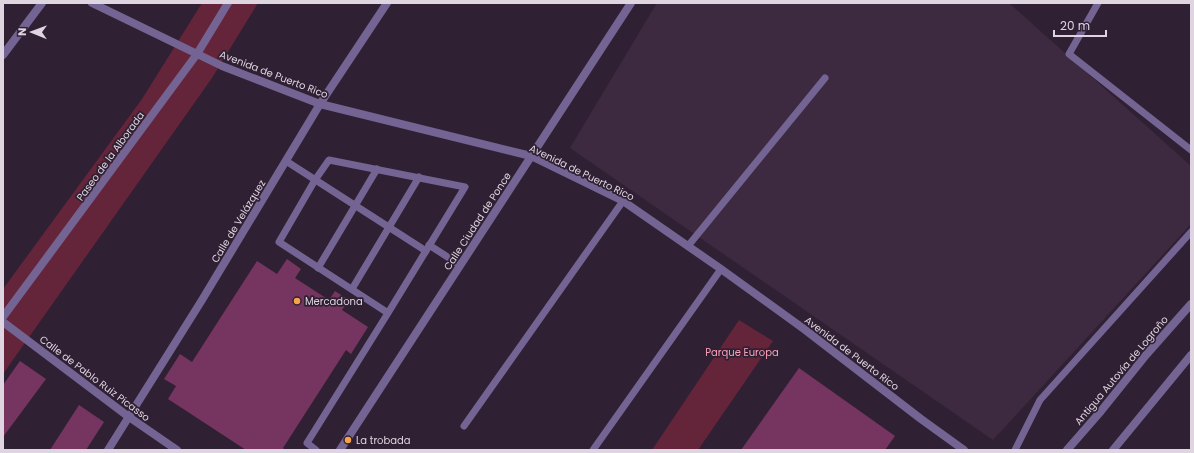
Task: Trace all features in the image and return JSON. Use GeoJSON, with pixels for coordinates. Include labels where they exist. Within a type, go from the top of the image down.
{"type":"FeatureCollection","features":[{"type":"Feature","properties":{"kind":"street"},"geometry":{"type":"LineString","coordinates":[[3,55],[42,3]]}},
{"type":"Feature","properties":{"kind":"street","name":"Avenida de Puerto Rico"},"geometry":{"type":"LineString","coordinates":[[92,3],[222,66],[320,104],[531,156],[622,201],[722,269],[964,450]]}},
{"type":"Feature","properties":{"kind":"street","name":"Paseo de la Alborada"},"geometry":{"type":"LineString","coordinates":[[3,317],[197,54],[228,3]]}},
{"type":"Feature","properties":{"kind":"street","name":"Calle de Velázquez"},"geometry":{"type":"LineString","coordinates":[[108,450],[202,300],[320,104],[387,3]]}},
{"type":"Feature","properties":{"kind":"street","name":"Calle Ciudad de Ponce"},"geometry":{"type":"LineString","coordinates":[[340,450],[631,3]]}},
{"type":"Feature","properties":{"kind":"street","name":"Antigua Autovía de Logroño"},"geometry":{"type":"LineString","coordinates":[[1067,450],[1101,411],[1146,355],[1191,304]]}},
{"type":"Feature","properties":{"kind":"street","name":"Calle de Pablo Ruiz Picasso"},"geometry":{"type":"LineString","coordinates":[[3,322],[177,450]]}},
{"type":"Feature","properties":{"kind":"street"},"geometry":{"type":"LineString","coordinates":[[1113,450],[1191,355]]}},
{"type":"Feature","properties":{"kind":"lane"},"geometry":{"type":"LineString","coordinates":[[1098,3],[1069,54],[1191,150]]}},
{"type":"Feature","properties":{"kind":"lane"},"geometry":{"type":"LineString","coordinates":[[688,246],[825,78]]}},
{"type":"Feature","properties":{"kind":"lane"},"geometry":{"type":"LineString","coordinates":[[316,450],[307,443],[388,313],[428,248],[465,186],[329,160],[314,180],[279,242],[388,313]]}},
{"type":"Feature","properties":{"kind":"lane"},"geometry":{"type":"LineString","coordinates":[[286,161],[389,228],[460,265]]}},
{"type":"Feature","properties":{"kind":"lane"},"geometry":{"type":"LineString","coordinates":[[318,268],[377,169]]}},
{"type":"Feature","properties":{"kind":"lane"},"geometry":{"type":"LineString","coordinates":[[352,289],[419,178]]}},
{"type":"Feature","properties":{"kind":"lane"},"geometry":{"type":"LineString","coordinates":[[464,426],[622,201]]}},
{"type":"Feature","properties":{"kind":"lane"},"geometry":{"type":"LineString","coordinates":[[1015,450],[1040,400],[1191,232]]}},
{"type":"Feature","properties":{"kind":"lane"},"geometry":{"type":"LineString","coordinates":[[594,450],[722,269]]}},
{"type":"Feature","properties":{"kind":"shaded area"},"geometry":{"type":"Polygon","coordinates":[[[657,3],[1009,3],[1191,166],[1191,224],[993,440],[570,148],[657,3]]]}},
{"type":"Feature","properties":{"kind":"green space"},"geometry":{"type":"Polygon","coordinates":[[[202,3],[258,3],[212,78],[3,374],[3,289],[142,99],[202,3]]]}},
{"type":"Feature","properties":{"kind":"green space","name":"Parque Europa"},"geometry":{"type":"Polygon","coordinates":[[[739,320],[773,341],[698,450],[652,450],[739,320]]]}},
{"type":"Feature","properties":{"kind":"building"},"geometry":{"type":"Polygon","coordinates":[[[287,259],[301,269],[295,278],[329,300],[335,291],[349,300],[342,310],[368,327],[351,354],[346,350],[283,448],[285,450],[246,450],[168,399],[176,386],[164,379],[180,354],[192,362],[257,261],[277,274],[287,259]]]}},
{"type":"Feature","properties":{"kind":"building"},"geometry":{"type":"Polygon","coordinates":[[[20,361],[46,379],[3,437],[3,385],[20,361]]]}},
{"type":"Feature","properties":{"kind":"building"},"geometry":{"type":"Polygon","coordinates":[[[799,368],[895,436],[885,450],[741,450],[799,368]]]}},
{"type":"Feature","properties":{"kind":"building"},"geometry":{"type":"Polygon","coordinates":[[[79,405],[104,422],[86,450],[50,450],[79,405]]]}},
{"type":"Feature","properties":{"kind":"place","name":"Mercadona"},"geometry":{"type":"Point","coordinates":[297,301]}},
{"type":"Feature","properties":{"kind":"place","name":"La trobada"},"geometry":{"type":"Point","coordinates":[348,440]}}]}
